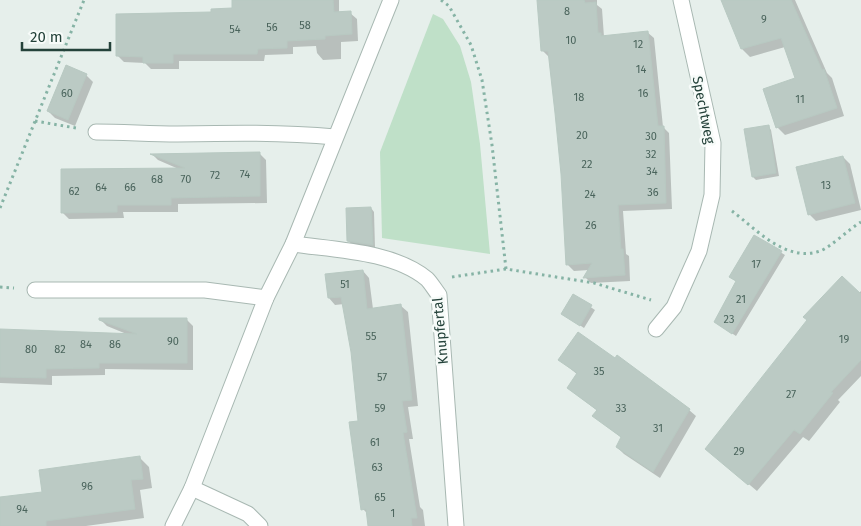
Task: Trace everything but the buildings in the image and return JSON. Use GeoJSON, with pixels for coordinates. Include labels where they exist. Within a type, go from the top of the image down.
{"type":"FeatureCollection","features":[{"type":"Feature","properties":{"kind":"street"},"geometry":{"type":"LineString","coordinates":[[173,526],[192,488],[266,298],[293,244],[391,0]]}},
{"type":"Feature","properties":{"kind":"street","name":"Spechtweg"},"geometry":{"type":"LineString","coordinates":[[656,329],[674,307],[699,251],[712,196],[713,143],[681,0]]}},
{"type":"Feature","properties":{"kind":"street"},"geometry":{"type":"LineString","coordinates":[[96,132],[175,134],[250,132],[335,138]]}},
{"type":"Feature","properties":{"kind":"street","name":"Knupfertal"},"geometry":{"type":"LineString","coordinates":[[293,244],[376,256],[412,269],[428,280],[439,295],[456,526]]}},
{"type":"Feature","properties":{"kind":"street"},"geometry":{"type":"LineString","coordinates":[[35,290],[205,290],[266,298]]}},
{"type":"Feature","properties":{"kind":"street"},"geometry":{"type":"LineString","coordinates":[[192,488],[248,514],[260,526]]}},
{"type":"Feature","properties":{"kind":"path"},"geometry":{"type":"LineString","coordinates":[[0,208],[84,0]]}},
{"type":"Feature","properties":{"kind":"path"},"geometry":{"type":"LineString","coordinates":[[441,0],[449,6],[471,45],[482,80],[492,145],[506,268]]}},
{"type":"Feature","properties":{"kind":"path"},"geometry":{"type":"LineString","coordinates":[[35,121],[96,132]]}},
{"type":"Feature","properties":{"kind":"path"},"geometry":{"type":"LineString","coordinates":[[712,196],[771,241],[794,254],[820,251],[861,222]]}},
{"type":"Feature","properties":{"kind":"path"},"geometry":{"type":"LineString","coordinates":[[428,280],[506,268],[594,282],[674,307]]}},
{"type":"Feature","properties":{"kind":"green space"},"geometry":{"type":"Polygon","coordinates":[[[433,14],[443,19],[460,46],[471,82],[480,144],[490,254],[382,238],[380,152],[433,14]]]}}]}
